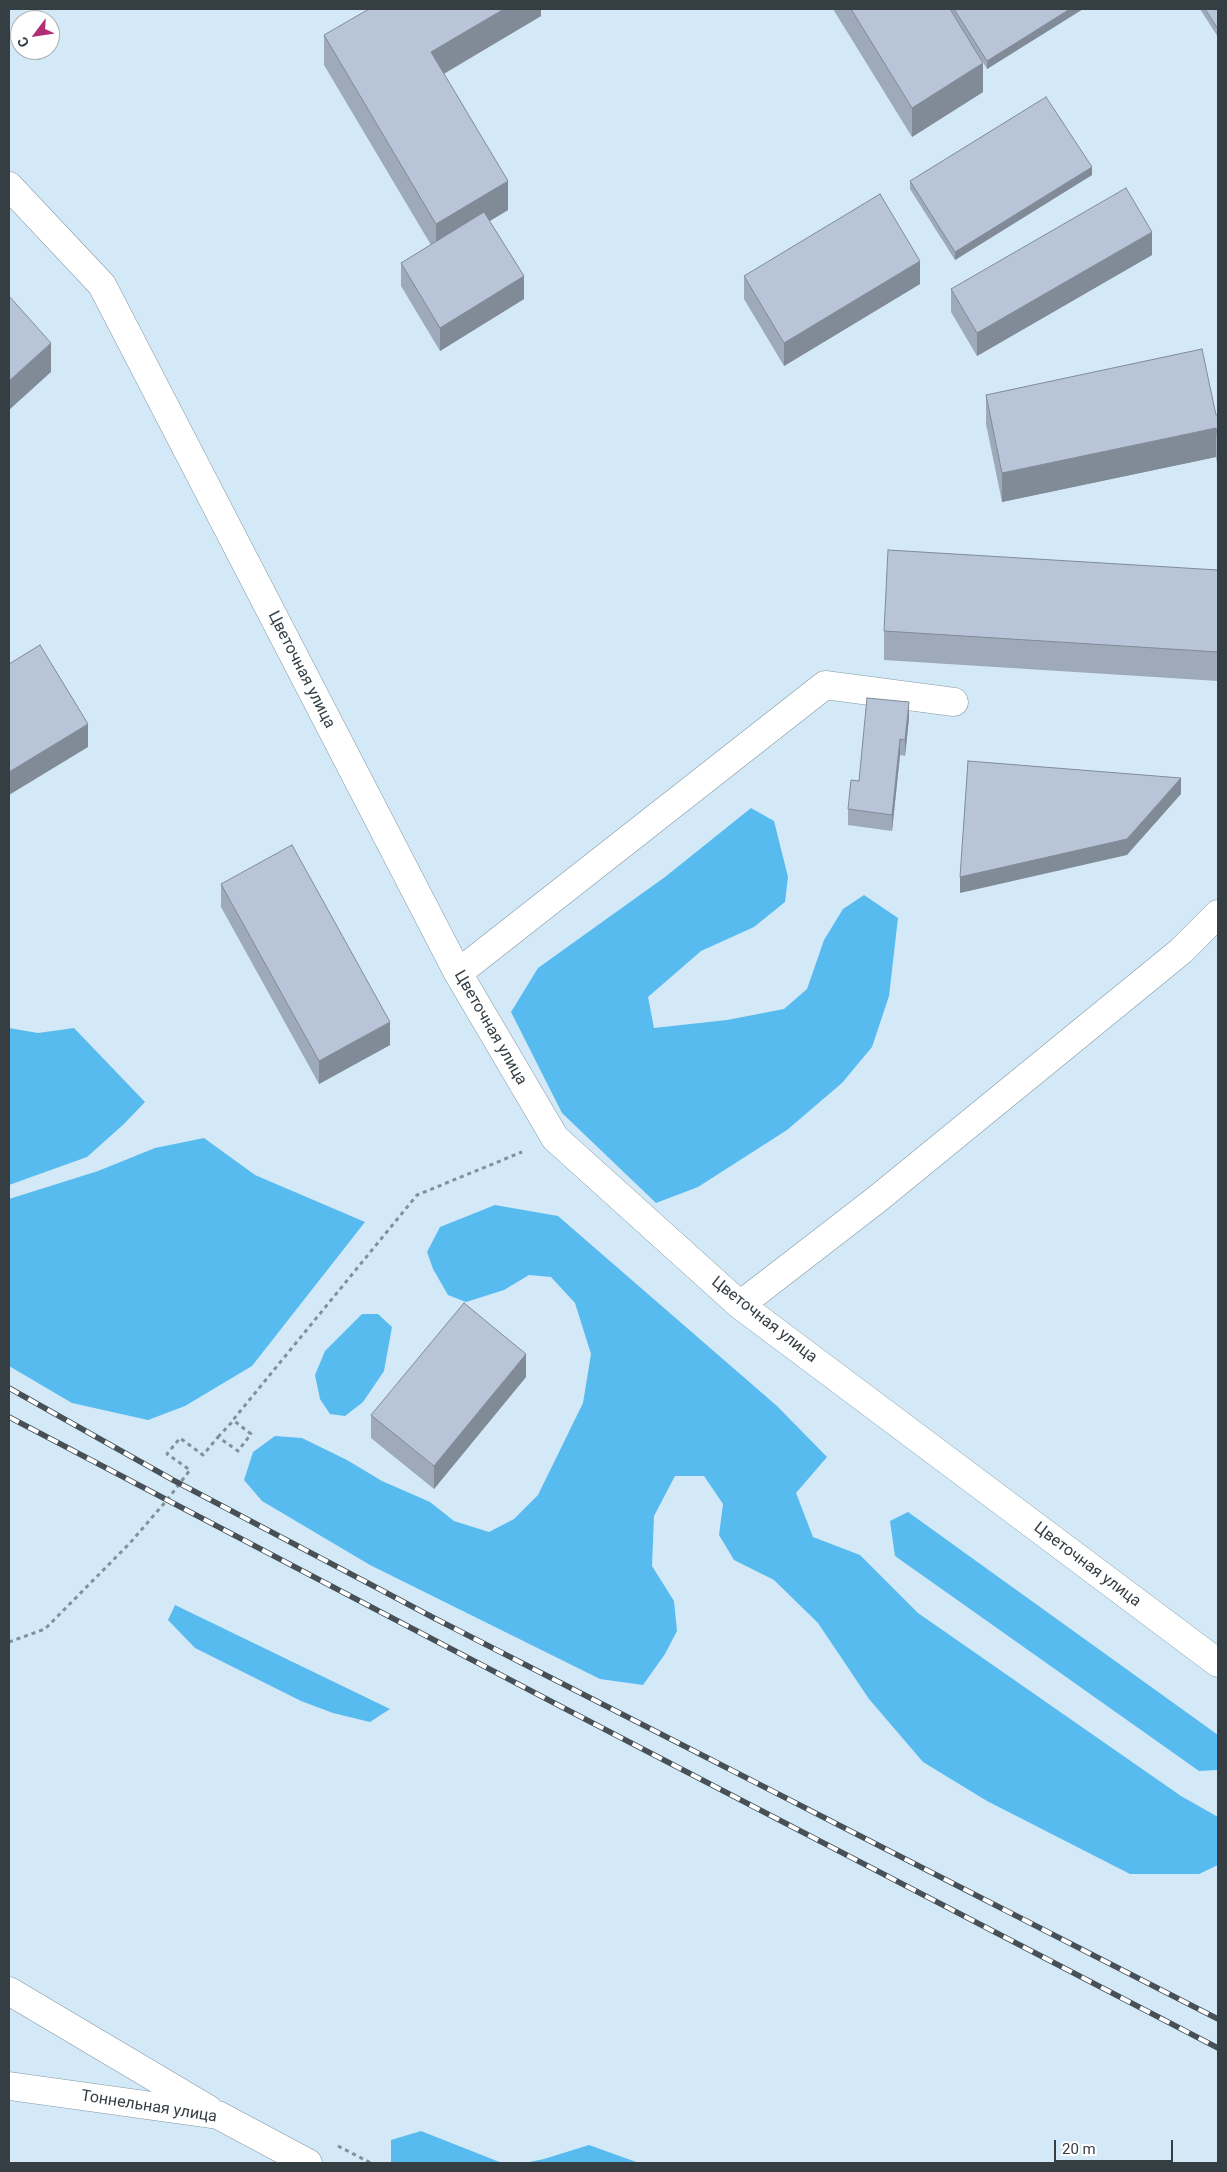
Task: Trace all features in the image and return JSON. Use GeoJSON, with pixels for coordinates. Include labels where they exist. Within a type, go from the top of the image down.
{"type":"FeatureCollection","features":[{"type":"Feature","properties":{"kind":"street","name":"Цветочная улица"},"geometry":{"type":"LineString","coordinates":[[9,186],[102,285],[458,973],[555,1138],[740,1305],[1218,1663]]}},
{"type":"Feature","properties":{"kind":"street"},"geometry":{"type":"LineString","coordinates":[[458,973],[825,685],[954,702]]}},
{"type":"Feature","properties":{"kind":"street"},"geometry":{"type":"LineString","coordinates":[[740,1305],[876,1200],[1173,957],[1218,914]]}},
{"type":"Feature","properties":{"kind":"street"},"geometry":{"type":"LineString","coordinates":[[9,1991],[218,2115]]}},
{"type":"Feature","properties":{"kind":"street","name":"Тоннельная улица"},"geometry":{"type":"LineString","coordinates":[[9,2086],[218,2115],[308,2163]]}},
{"type":"Feature","properties":{"kind":"path"},"geometry":{"type":"LineString","coordinates":[[9,1642],[45,1629],[130,1542],[167,1500],[190,1470],[167,1454],[180,1438],[203,1455],[417,1195],[555,1138]]}},
{"type":"Feature","properties":{"kind":"path"},"geometry":{"type":"LineString","coordinates":[[218,1437],[238,1451],[251,1434],[233,1420]]}},
{"type":"Feature","properties":{"kind":"shaded area"},"geometry":{"type":"Polygon","coordinates":[[[751,808],[774,821],[788,877],[785,902],[754,927],[701,951],[648,997],[654,1028],[727,1020],[784,1009],[807,989],[824,940],[843,909],[864,895],[898,918],[889,996],[872,1047],[842,1083],[787,1130],[698,1187],[656,1203],[562,1113],[511,1012],[538,968],[665,877],[751,808]]]}},
{"type":"Feature","properties":{"kind":"shaded area"},"geometry":{"type":"Polygon","coordinates":[[[9,1028],[38,1033],[74,1028],[145,1102],[124,1124],[87,1157],[9,1185],[9,1028]]]}},
{"type":"Feature","properties":{"kind":"shaded area"},"geometry":{"type":"Polygon","coordinates":[[[204,1138],[255,1175],[365,1222],[252,1366],[185,1406],[148,1420],[72,1403],[9,1366],[9,1199],[98,1171],[155,1148],[204,1138]]]}},
{"type":"Feature","properties":{"kind":"shaded area"},"geometry":{"type":"Polygon","coordinates":[[[495,1205],[558,1216],[777,1406],[827,1457],[796,1493],[813,1537],[860,1555],[918,1613],[1181,1796],[1218,1817],[1218,1865],[1199,1874],[1130,1874],[987,1801],[923,1762],[869,1699],[818,1623],[774,1580],[734,1560],[719,1535],[723,1504],[704,1476],[675,1476],[654,1516],[652,1566],[674,1601],[677,1631],[665,1654],[643,1685],[600,1679],[370,1565],[262,1501],[244,1480],[253,1452],[275,1436],[302,1438],[347,1460],[382,1481],[430,1502],[454,1521],[489,1532],[514,1519],[538,1495],[583,1403],[591,1354],[575,1303],[551,1277],[529,1275],[504,1290],[466,1302],[448,1295],[433,1269],[427,1252],[440,1227],[495,1205]]]}},
{"type":"Feature","properties":{"kind":"shaded area"},"geometry":{"type":"Polygon","coordinates":[[[362,1314],[378,1314],[392,1327],[384,1371],[363,1402],[345,1416],[330,1414],[320,1399],[315,1375],[325,1351],[362,1314]]]}},
{"type":"Feature","properties":{"kind":"shaded area"},"geometry":{"type":"Polygon","coordinates":[[[908,1512],[1218,1735],[1218,1770],[1199,1771],[895,1556],[890,1521],[908,1512]]]}},
{"type":"Feature","properties":{"kind":"shaded area"},"geometry":{"type":"Polygon","coordinates":[[[175,1605],[390,1709],[370,1722],[333,1713],[301,1701],[195,1648],[168,1620],[175,1605]]]}},
{"type":"Feature","properties":{"kind":"shaded area"},"geometry":{"type":"Polygon","coordinates":[[[421,2131],[502,2163],[391,2163],[391,2140],[421,2131]]]}},
{"type":"Feature","properties":{"kind":"shaded area"},"geometry":{"type":"Polygon","coordinates":[[[589,2145],[639,2163],[524,2163],[544,2159],[589,2145]]]}},
{"type":"Feature","properties":{"kind":"building"},"geometry":{"type":"Polygon","coordinates":[[[369,9],[504,9],[431,52],[508,181],[436,224],[324,35],[369,9]]]}},
{"type":"Feature","properties":{"kind":"building"},"geometry":{"type":"Polygon","coordinates":[[[851,9],[950,9],[983,63],[912,108],[851,9]]]}},
{"type":"Feature","properties":{"kind":"building"},"geometry":{"type":"Polygon","coordinates":[[[954,9],[1070,9],[987,61],[954,9]]]}},
{"type":"Feature","properties":{"kind":"building"},"geometry":{"type":"Polygon","coordinates":[[[1205,9],[1218,9],[1218,29],[1205,9]]]}},
{"type":"Feature","properties":{"kind":"building"},"geometry":{"type":"Polygon","coordinates":[[[1046,97],[1092,167],[955,252],[910,181],[1046,97]]]}},
{"type":"Feature","properties":{"kind":"building"},"geometry":{"type":"Polygon","coordinates":[[[1126,188],[1152,232],[977,333],[951,289],[1126,188]]]}},
{"type":"Feature","properties":{"kind":"building"},"geometry":{"type":"Polygon","coordinates":[[[880,194],[920,261],[784,343],[744,276],[880,194]]]}},
{"type":"Feature","properties":{"kind":"building"},"geometry":{"type":"Polygon","coordinates":[[[484,212],[524,276],[440,328],[401,263],[484,212]]]}},
{"type":"Feature","properties":{"kind":"building"},"geometry":{"type":"Polygon","coordinates":[[[9,296],[51,343],[9,381],[9,296]]]}},
{"type":"Feature","properties":{"kind":"building"},"geometry":{"type":"Polygon","coordinates":[[[1202,349],[1216,415],[1218,414],[1218,440],[1216,428],[1002,473],[986,395],[1202,349]]]}},
{"type":"Feature","properties":{"kind":"building"},"geometry":{"type":"Polygon","coordinates":[[[888,550],[1218,570],[1218,652],[884,631],[888,550]]]}},
{"type":"Feature","properties":{"kind":"building"},"geometry":{"type":"Polygon","coordinates":[[[40,645],[88,724],[9,772],[9,664],[40,645]]]}},
{"type":"Feature","properties":{"kind":"building"},"geometry":{"type":"Polygon","coordinates":[[[867,698],[909,702],[905,740],[900,739],[892,815],[848,809],[851,780],[859,781],[867,698]]]}},
{"type":"Feature","properties":{"kind":"building"},"geometry":{"type":"Polygon","coordinates":[[[968,761],[1181,778],[1127,839],[960,877],[968,761]]]}},
{"type":"Feature","properties":{"kind":"building"},"geometry":{"type":"Polygon","coordinates":[[[292,845],[390,1022],[319,1061],[221,884],[292,845]]]}},
{"type":"Feature","properties":{"kind":"building"},"geometry":{"type":"Polygon","coordinates":[[[464,1303],[526,1354],[434,1466],[371,1415],[464,1303]]]}},
{"type":"Feature","properties":{"kind":"railway"},"geometry":{"type":"LineString","coordinates":[[9,1388],[173,1480],[434,1618],[1218,2019]]}},
{"type":"Feature","properties":{"kind":"railway"},"geometry":{"type":"LineString","coordinates":[[9,1417],[1218,2048]]}}]}
